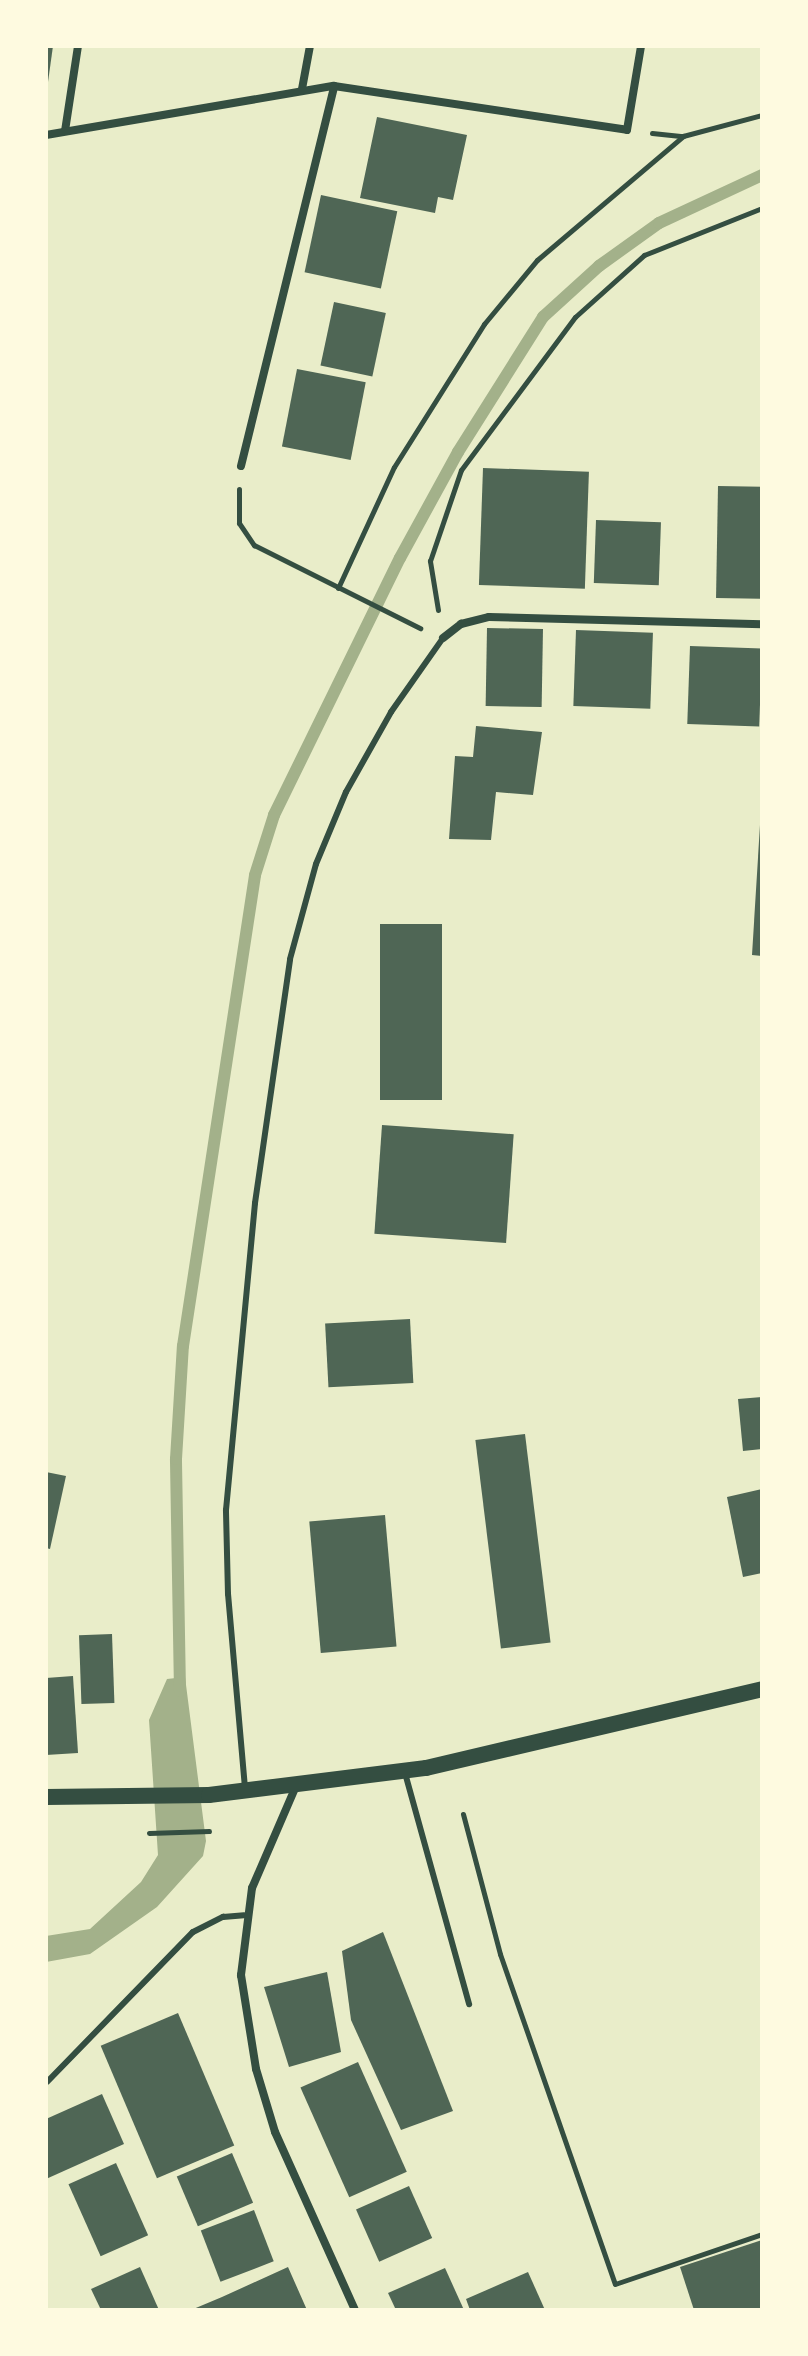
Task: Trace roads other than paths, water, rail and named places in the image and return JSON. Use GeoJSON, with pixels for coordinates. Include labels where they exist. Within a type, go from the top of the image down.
{"type":"FeatureCollection","features":[{"type":"Feature","properties":{"kind":"main road"},"geometry":{"type":"LineString","coordinates":[[46,1797],[209,1795],[404,1771],[762,1689]]}},
{"type":"Feature","properties":{"kind":"street"},"geometry":{"type":"LineString","coordinates":[[65,131],[78,46]]}},
{"type":"Feature","properties":{"kind":"street"},"geometry":{"type":"LineString","coordinates":[[302,89],[310,46]]}},
{"type":"Feature","properties":{"kind":"street"},"geometry":{"type":"LineString","coordinates":[[46,135],[302,89],[334,86],[627,130],[641,46]]}},
{"type":"Feature","properties":{"kind":"street"},"geometry":{"type":"LineString","coordinates":[[241,466],[334,86]]}},
{"type":"Feature","properties":{"kind":"street"},"geometry":{"type":"LineString","coordinates":[[443,638],[461,624],[489,617],[762,624]]}},
{"type":"Feature","properties":{"kind":"street"},"geometry":{"type":"LineString","coordinates":[[296,1786],[262,1859],[244,1915],[241,1975],[256,2069],[275,2132],[355,2310]]}},
{"type":"Feature","properties":{"kind":"lane"},"geometry":{"type":"LineString","coordinates":[[245,1792],[228,1594],[226,1510],[255,1203],[290,959],[316,864],[346,792],[391,712],[443,638]]}},
{"type":"Feature","properties":{"kind":"lane"},"geometry":{"type":"LineString","coordinates":[[404,1771],[469,2004]]}},
{"type":"Feature","properties":{"kind":"lane"},"geometry":{"type":"LineString","coordinates":[[47,2082],[193,1932],[223,1917],[244,1915]]}},
{"type":"Feature","properties":{"kind":"waterway"},"geometry":{"type":"LineString","coordinates":[[180,1691],[176,1459],[183,1346],[255,875],[274,815],[400,558],[458,452],[543,317],[599,266],[659,223],[762,175]]}}]}
